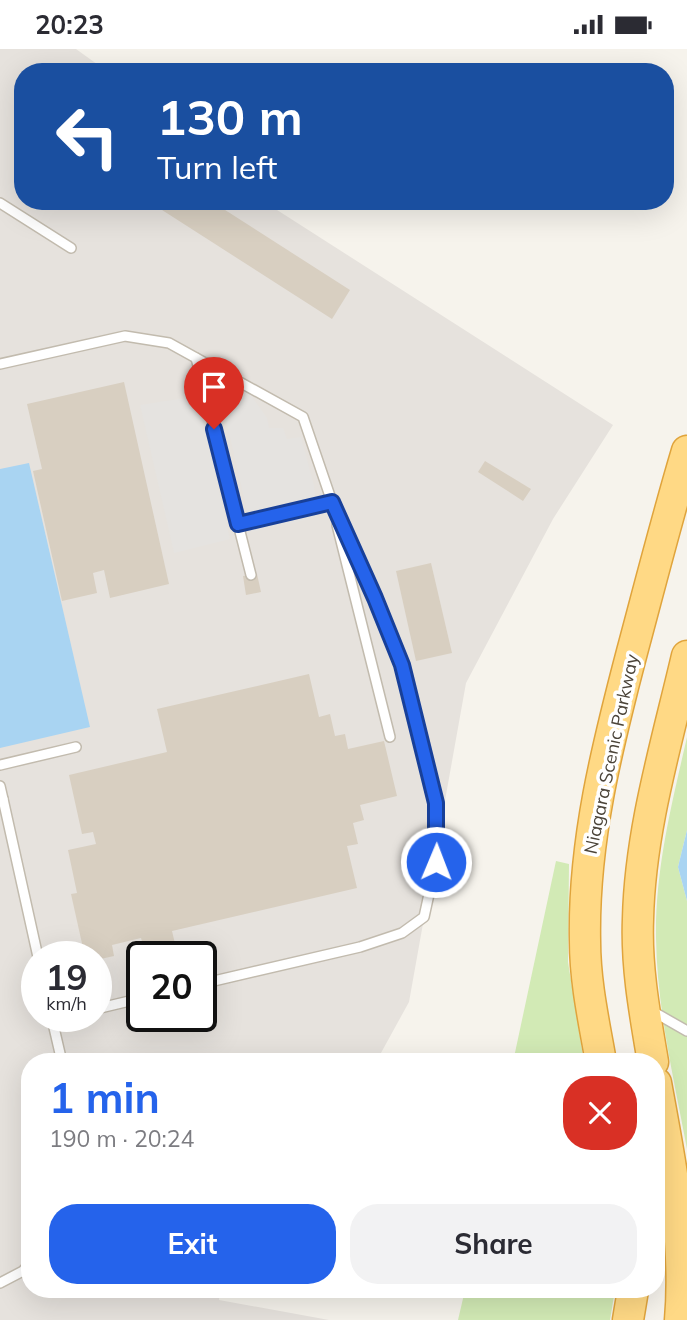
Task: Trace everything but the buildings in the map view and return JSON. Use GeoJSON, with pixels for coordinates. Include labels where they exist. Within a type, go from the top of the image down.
{"type":"FeatureCollection","features":[{"type":"Feature","properties":{"kind":"highway","name":"Niagara Scenic Parkway"},"geometry":{"type":"LineString","coordinates":[[599,1053],[590,999],[585,941],[586,879],[591,839],[599,790],[624,684],[687,451]]}},
{"type":"Feature","properties":{"kind":"highway"},"geometry":{"type":"LineString","coordinates":[[651,1053],[643,1006],[638,921],[641,869],[687,656]]}},
{"type":"Feature","properties":{"kind":"highway"},"geometry":{"type":"LineString","coordinates":[[665,1132],[679,1208],[685,1269],[680,1320]]}},
{"type":"Feature","properties":{"kind":"highway"},"geometry":{"type":"LineString","coordinates":[[628,1320],[632,1298]]}},
{"type":"Feature","properties":{"kind":"lane"},"geometry":{"type":"LineString","coordinates":[[0,203],[71,248]]}},
{"type":"Feature","properties":{"kind":"lane"},"geometry":{"type":"LineString","coordinates":[[0,364],[125,336],[169,343],[303,417],[332,502],[390,737]]}},
{"type":"Feature","properties":{"kind":"lane"},"geometry":{"type":"LineString","coordinates":[[196,358],[251,575]]}},
{"type":"Feature","properties":{"kind":"lane"},"geometry":{"type":"LineString","coordinates":[[238,524],[332,502]]}},
{"type":"Feature","properties":{"kind":"lane"},"geometry":{"type":"LineString","coordinates":[[217,980],[360,947],[402,933],[424,916],[436,862],[436,803],[402,665],[332,502]]}},
{"type":"Feature","properties":{"kind":"lane"},"geometry":{"type":"LineString","coordinates":[[0,765],[76,747]]}},
{"type":"Feature","properties":{"kind":"lane"},"geometry":{"type":"LineString","coordinates":[[0,786],[34,941]]}},
{"type":"Feature","properties":{"kind":"lane"},"geometry":{"type":"LineString","coordinates":[[643,1006],[687,1031]]}},
{"type":"Feature","properties":{"kind":"lane"},"geometry":{"type":"LineString","coordinates":[[55,1032],[59,1053]]}},
{"type":"Feature","properties":{"kind":"lane"},"geometry":{"type":"LineString","coordinates":[[0,1283],[21,1272]]}},
{"type":"Feature","properties":{"kind":"shaded area"},"geometry":{"type":"Polygon","coordinates":[[[0,49],[76,49],[95,63],[14,63],[14,210],[277,210],[613,425],[553,519],[466,683],[409,1002],[381,1053],[21,1053],[21,1298],[219,1300],[329,1320],[0,1320],[0,49]]]}},
{"type":"Feature","properties":{"kind":"shaded area"},"geometry":{"type":"Polygon","coordinates":[[[247,390],[267,418],[269,428],[283,428],[287,439],[301,437],[314,486],[318,517],[252,532],[221,398],[247,390]]]}},
{"type":"Feature","properties":{"kind":"shaded area"},"geometry":{"type":"Polygon","coordinates":[[[198,396],[230,539],[174,553],[140,405],[198,396]]]}},
{"type":"Feature","properties":{"kind":"green space"},"geometry":{"type":"Polygon","coordinates":[[[687,737],[687,830],[678,867],[687,901],[687,1149],[663,1018],[657,965],[656,912],[661,861],[687,737]]]}},
{"type":"Feature","properties":{"kind":"green space"},"geometry":{"type":"Polygon","coordinates":[[[556,861],[569,864],[568,962],[583,1053],[515,1053],[556,861]]]}},
{"type":"Feature","properties":{"kind":"green space"},"geometry":{"type":"Polygon","coordinates":[[[463,1298],[614,1298],[610,1320],[458,1320],[463,1298]]]}},
{"type":"Feature","properties":{"kind":"water"},"geometry":{"type":"Polygon","coordinates":[[[29,463],[90,727],[0,748],[0,469],[29,463]]]}},
{"type":"Feature","properties":{"kind":"water"},"geometry":{"type":"Polygon","coordinates":[[[687,830],[687,901],[678,867],[687,830]]]}},
{"type":"Feature","properties":{"kind":"route"},"geometry":{"type":"LineString","coordinates":[[214,429],[238,524],[332,502],[402,665],[436,803],[436,862]]}}]}
